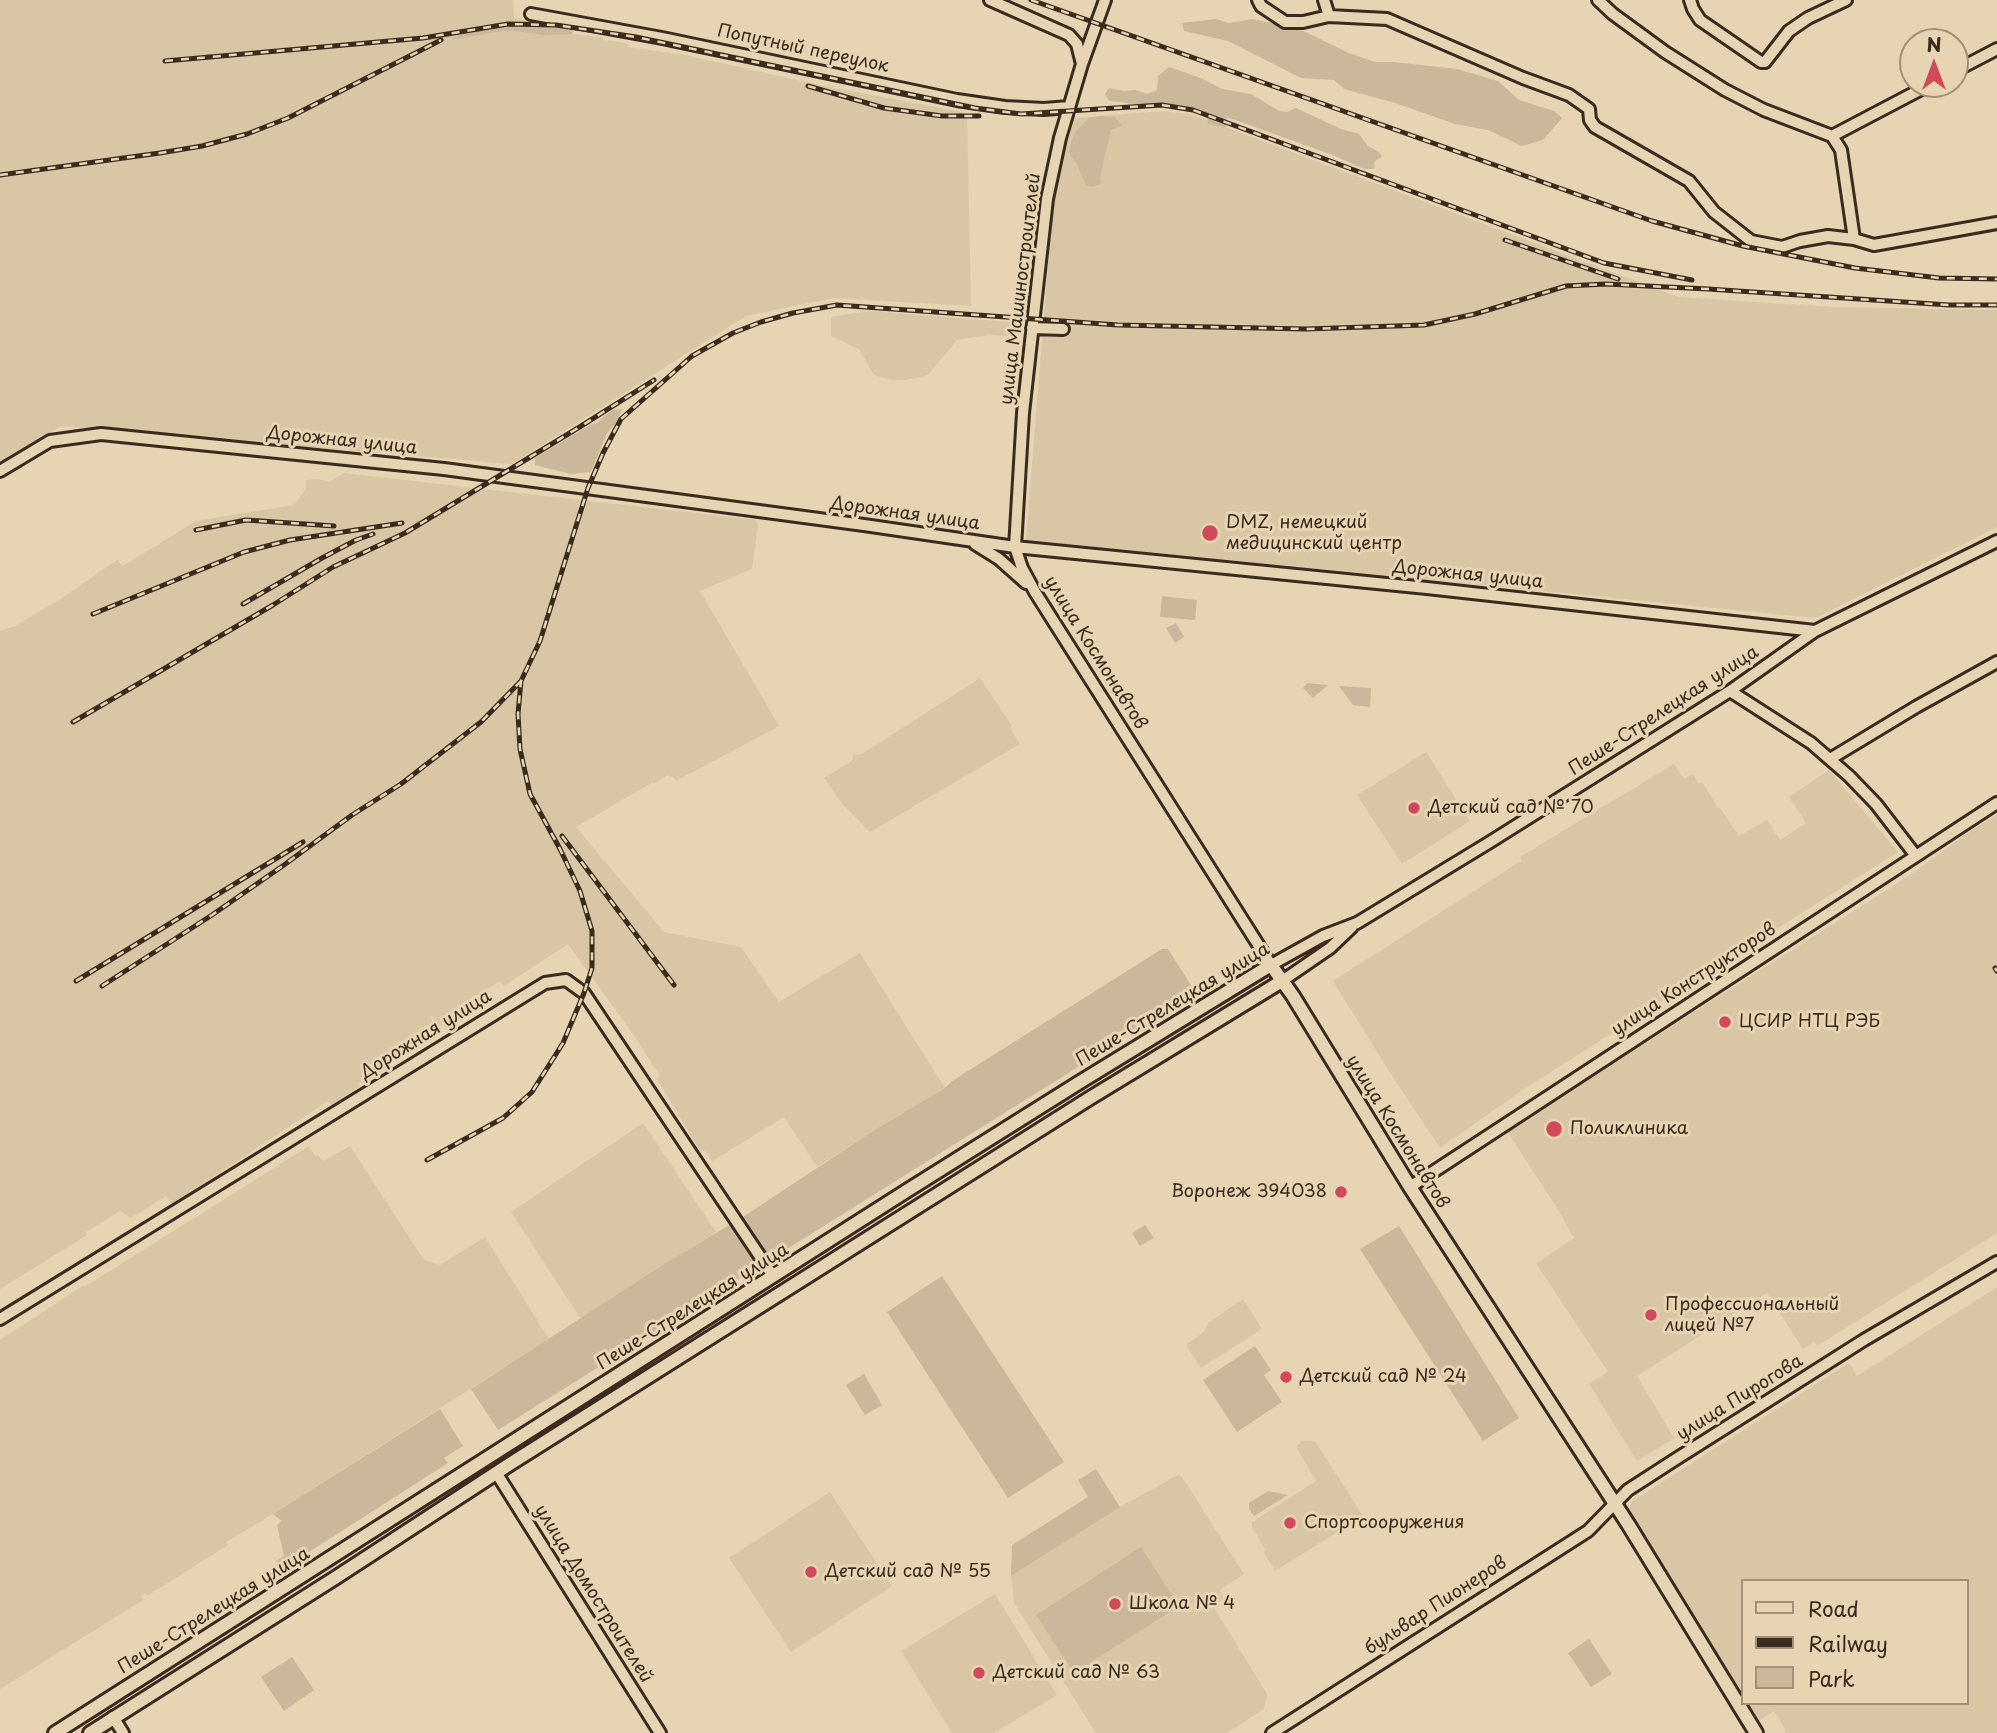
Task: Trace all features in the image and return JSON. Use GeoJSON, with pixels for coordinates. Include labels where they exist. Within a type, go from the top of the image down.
{"type":"FeatureCollection","features":[{"type":"Feature","properties":{"kind":"main road","name":"улица Космонавтов"},"geometry":{"type":"LineString","coordinates":[[1271,965],[1615,1504],[1756,1733]]}},
{"type":"Feature","properties":{"kind":"main road","name":"Пеше-Стрелецкая улица"},"geometry":{"type":"LineString","coordinates":[[55,1733],[1080,1082],[1271,965]]}},
{"type":"Feature","properties":{"kind":"main road","name":"Пеше-Стрелецкая улица"},"geometry":{"type":"LineString","coordinates":[[90,1733],[1090,1098],[1282,981]]}},
{"type":"Feature","properties":{"kind":"street"},"geometry":{"type":"LineString","coordinates":[[990,0],[1069,35],[1077,44],[1082,64]]}},
{"type":"Feature","properties":{"kind":"street","name":"улица Машиностроителей"},"geometry":{"type":"LineString","coordinates":[[1015,547],[1023,414],[1047,198],[1069,107],[1105,0]]}},
{"type":"Feature","properties":{"kind":"street"},"geometry":{"type":"LineString","coordinates":[[1258,0],[1261,6],[1285,22],[1303,22],[1329,16],[1387,19],[1523,78],[1569,94],[1589,109],[1590,120],[1595,127],[1689,181],[1714,212],[1751,241],[1782,247],[1828,236],[1874,245],[1997,223]]}},
{"type":"Feature","properties":{"kind":"street"},"geometry":{"type":"LineString","coordinates":[[1324,0],[1329,16]]}},
{"type":"Feature","properties":{"kind":"street"},"geometry":{"type":"LineString","coordinates":[[1598,0],[1665,52],[1725,90],[1765,110],[1832,136],[1841,150],[1854,239]]}},
{"type":"Feature","properties":{"kind":"street"},"geometry":{"type":"LineString","coordinates":[[1690,0],[1700,20],[1761,62],[1765,62],[1789,31],[1808,18],[1846,0]]}},
{"type":"Feature","properties":{"kind":"street","name":"Попутный переулок"},"geometry":{"type":"LineString","coordinates":[[531,14],[662,38],[957,100],[1005,107],[1069,107]]}},
{"type":"Feature","properties":{"kind":"street"},"geometry":{"type":"LineString","coordinates":[[1969,64],[1997,49]]}},
{"type":"Feature","properties":{"kind":"street"},"geometry":{"type":"LineString","coordinates":[[1832,136],[1904,98]]}},
{"type":"Feature","properties":{"kind":"street"},"geometry":{"type":"LineString","coordinates":[[1031,328],[1063,329]]}},
{"type":"Feature","properties":{"kind":"street","name":"Дорожная улица"},"geometry":{"type":"LineString","coordinates":[[0,471],[50,441],[102,434],[444,469],[1015,547],[1441,589],[1815,631]]}},
{"type":"Feature","properties":{"kind":"street"},"geometry":{"type":"LineString","coordinates":[[970,541],[999,559],[1035,592]]}},
{"type":"Feature","properties":{"kind":"street","name":"Пеше-Стрелецкая улица"},"geometry":{"type":"LineString","coordinates":[[1271,965],[1323,936],[1357,923],[1490,842],[1730,691],[1815,631],[1997,541]]}},
{"type":"Feature","properties":{"kind":"street","name":"улица Космонавтов"},"geometry":{"type":"LineString","coordinates":[[1015,547],[1022,568],[1035,592],[1271,965]]}},
{"type":"Feature","properties":{"kind":"street"},"geometry":{"type":"LineString","coordinates":[[1830,759],[1997,662]]}},
{"type":"Feature","properties":{"kind":"street"},"geometry":{"type":"LineString","coordinates":[[1730,691],[1811,743],[1830,759],[1876,804],[1916,856]]}},
{"type":"Feature","properties":{"kind":"street","name":"улица Конструкторов"},"geometry":{"type":"LineString","coordinates":[[1410,1186],[1997,803]]}},
{"type":"Feature","properties":{"kind":"street","name":"Пеше-Стрелецкая улица"},"geometry":{"type":"LineString","coordinates":[[1282,981],[1330,948],[1357,923]]}},
{"type":"Feature","properties":{"kind":"street","name":"Дорожная улица"},"geometry":{"type":"LineString","coordinates":[[0,1319],[545,983],[566,980],[584,993],[773,1276]]}},
{"type":"Feature","properties":{"kind":"street","name":"улица Пирогова"},"geometry":{"type":"LineString","coordinates":[[1615,1504],[1628,1490],[1839,1356],[1997,1262]]}},
{"type":"Feature","properties":{"kind":"street","name":"улица Домостроителей"},"geometry":{"type":"LineString","coordinates":[[497,1474],[660,1733]]}},
{"type":"Feature","properties":{"kind":"street","name":"бульвар Пионеров"},"geometry":{"type":"LineString","coordinates":[[1272,1733],[1588,1531],[1615,1504]]}},
{"type":"Feature","properties":{"kind":"street"},"geometry":{"type":"LineString","coordinates":[[113,1717],[123,1733]]}},
{"type":"Feature","properties":{"kind":"shaded area"},"geometry":{"type":"Polygon","coordinates":[[[0,0],[513,0],[514,18],[572,34],[603,37],[603,40],[628,43],[628,47],[685,55],[824,86],[967,113],[971,306],[833,298],[746,316],[512,464],[61,426],[0,462],[0,0]]]}},
{"type":"Feature","properties":{"kind":"shaded area"},"geometry":{"type":"Polygon","coordinates":[[[1164,111],[1193,115],[1679,297],[1832,307],[1997,310],[1997,527],[1816,618],[1026,540],[1053,201],[1074,118],[1164,111]]]}},
{"type":"Feature","properties":{"kind":"shaded area"},"geometry":{"type":"Polygon","coordinates":[[[868,311],[1010,322],[1010,336],[988,335],[957,340],[929,374],[891,380],[874,375],[859,349],[831,336],[831,317],[868,311]]]}},
{"type":"Feature","properties":{"kind":"shaded area"},"geometry":{"type":"Polygon","coordinates":[[[343,473],[756,520],[758,525],[752,569],[700,591],[779,726],[676,781],[668,775],[654,784],[653,782],[576,827],[664,932],[741,947],[779,1002],[860,953],[945,1088],[817,1167],[784,1117],[712,1161],[706,1152],[699,1149],[657,1079],[660,1076],[637,1040],[568,944],[504,986],[500,981],[458,1007],[461,1012],[439,1027],[432,1016],[430,1017],[434,1024],[431,1027],[436,1035],[358,1083],[360,1086],[331,1105],[328,1101],[172,1204],[166,1196],[131,1218],[120,1211],[86,1232],[87,1235],[0,1289],[0,631],[15,626],[62,598],[117,560],[123,566],[196,521],[294,505],[306,489],[306,480],[329,482],[343,473]]]}},
{"type":"Feature","properties":{"kind":"shaded area"},"geometry":{"type":"Polygon","coordinates":[[[980,678],[1012,726],[1010,728],[1020,744],[870,832],[843,805],[824,778],[852,761],[853,755],[862,754],[980,678]]]}},
{"type":"Feature","properties":{"kind":"shaded area","name":"Детский сад № 70"},"geometry":{"type":"Polygon","coordinates":[[[1426,752],[1470,821],[1402,864],[1357,795],[1426,752]]]}},
{"type":"Feature","properties":{"kind":"shaded area"},"geometry":{"type":"Polygon","coordinates":[[[1674,764],[1684,779],[1693,774],[1698,783],[1702,782],[1739,836],[1767,820],[1780,840],[1806,823],[1789,797],[1829,770],[1898,852],[1524,1089],[1440,1148],[1333,981],[1521,861],[1520,857],[1674,764]]]}},
{"type":"Feature","properties":{"kind":"shaded area"},"geometry":{"type":"Polygon","coordinates":[[[1997,815],[1997,1233],[1817,1346],[1814,1341],[1803,1349],[1767,1293],[1637,1376],[1674,1438],[1637,1461],[1589,1384],[1608,1372],[1536,1263],[1574,1238],[1507,1131],[1907,877],[1997,815]]]}},
{"type":"Feature","properties":{"kind":"shaded area"},"geometry":{"type":"Polygon","coordinates":[[[643,1123],[716,1232],[581,1319],[511,1212],[643,1123]]]}},
{"type":"Feature","properties":{"kind":"shaded area"},"geometry":{"type":"Polygon","coordinates":[[[309,1146],[315,1156],[318,1155],[323,1161],[350,1146],[424,1260],[440,1265],[485,1237],[549,1339],[226,1542],[228,1545],[147,1596],[145,1593],[141,1596],[143,1600],[0,1689],[0,1340],[82,1286],[309,1146]]]}},
{"type":"Feature","properties":{"kind":"shaded area"},"geometry":{"type":"Polygon","coordinates":[[[1997,1287],[1997,1733],[1783,1733],[1786,1731],[1774,1711],[1757,1722],[1747,1705],[1969,1705],[1969,1579],[1742,1579],[1742,1697],[1628,1515],[1631,1502],[1849,1363],[1857,1376],[1997,1287]]]}},
{"type":"Feature","properties":{"kind":"shaded area"},"geometry":{"type":"Polygon","coordinates":[[[1243,1299],[1262,1329],[1201,1368],[1186,1345],[1204,1332],[1208,1323],[1243,1299]]]}},
{"type":"Feature","properties":{"kind":"shaded area"},"geometry":{"type":"Polygon","coordinates":[[[1302,1441],[1315,1441],[1363,1516],[1275,1571],[1264,1553],[1265,1549],[1252,1527],[1252,1522],[1316,1481],[1296,1447],[1302,1441]]]}},
{"type":"Feature","properties":{"kind":"shaded area","name":"Школа № 4"},"geometry":{"type":"Polygon","coordinates":[[[1180,1474],[1244,1574],[1220,1590],[1224,1599],[1213,1606],[1267,1694],[1264,1709],[1227,1733],[1096,1733],[1014,1603],[1011,1576],[1116,1509],[1180,1474]]]}},
{"type":"Feature","properties":{"kind":"shaded area","name":"Детский сад № 55"},"geometry":{"type":"Polygon","coordinates":[[[830,1492],[892,1586],[791,1652],[729,1558],[830,1492]]]}},
{"type":"Feature","properties":{"kind":"shaded area","name":"Детский сад № 63"},"geometry":{"type":"Polygon","coordinates":[[[995,1594],[1057,1695],[994,1733],[952,1733],[901,1651],[995,1594]]]}},
{"type":"Feature","properties":{"kind":"green space"},"geometry":{"type":"Polygon","coordinates":[[[1216,19],[1229,23],[1252,19],[1299,29],[1349,53],[1375,62],[1457,69],[1498,81],[1519,100],[1554,111],[1562,118],[1543,140],[1522,146],[1488,130],[1455,124],[1344,89],[1334,80],[1301,78],[1228,41],[1184,31],[1182,23],[1216,19]]]}},
{"type":"Feature","properties":{"kind":"green space"},"geometry":{"type":"Polygon","coordinates":[[[508,24],[574,27],[572,34],[544,35],[503,31],[451,40],[461,33],[508,24]]]}},
{"type":"Feature","properties":{"kind":"green space"},"geometry":{"type":"Polygon","coordinates":[[[1169,67],[1201,78],[1222,89],[1251,94],[1279,111],[1287,112],[1296,108],[1341,129],[1359,134],[1368,146],[1382,157],[1375,161],[1374,169],[1364,169],[1227,117],[1226,127],[1217,126],[1208,124],[1207,116],[1193,110],[1109,101],[1105,94],[1109,88],[1148,94],[1157,90],[1158,76],[1169,67]]]}},
{"type":"Feature","properties":{"kind":"green space"},"geometry":{"type":"Polygon","coordinates":[[[1114,117],[1122,125],[1111,130],[1101,183],[1093,187],[1086,186],[1069,153],[1071,142],[1076,131],[1089,118],[1114,117]]]}},
{"type":"Feature","properties":{"kind":"green space"},"geometry":{"type":"Polygon","coordinates":[[[622,409],[606,435],[591,472],[571,474],[535,465],[535,458],[597,423],[612,410],[622,409]]]}},
{"type":"Feature","properties":{"kind":"green space"},"geometry":{"type":"Polygon","coordinates":[[[1162,596],[1197,600],[1195,620],[1160,617],[1162,596]]]}},
{"type":"Feature","properties":{"kind":"green space"},"geometry":{"type":"Polygon","coordinates":[[[1176,623],[1184,637],[1175,643],[1166,628],[1176,623]]]}},
{"type":"Feature","properties":{"kind":"green space"},"geometry":{"type":"Polygon","coordinates":[[[1307,683],[1328,685],[1313,698],[1303,688],[1307,683]]]}},
{"type":"Feature","properties":{"kind":"green space"},"geometry":{"type":"Polygon","coordinates":[[[1339,686],[1371,688],[1370,707],[1353,705],[1339,686]]]}},
{"type":"Feature","properties":{"kind":"green space"},"geometry":{"type":"Polygon","coordinates":[[[1162,949],[1168,949],[1196,993],[498,1430],[471,1389],[1162,949]]]}},
{"type":"Feature","properties":{"kind":"green space"},"geometry":{"type":"Polygon","coordinates":[[[1145,1225],[1154,1238],[1140,1246],[1132,1233],[1145,1225]]]}},
{"type":"Feature","properties":{"kind":"green space"},"geometry":{"type":"Polygon","coordinates":[[[1399,1226],[1519,1418],[1483,1441],[1360,1249],[1399,1226]]]}},
{"type":"Feature","properties":{"kind":"green space"},"geometry":{"type":"Polygon","coordinates":[[[942,1276],[1064,1462],[1008,1498],[887,1312],[942,1276]]]}},
{"type":"Feature","properties":{"kind":"green space"},"geometry":{"type":"Polygon","coordinates":[[[1255,1346],[1271,1370],[1264,1375],[1282,1402],[1237,1432],[1203,1380],[1255,1346]]]}},
{"type":"Feature","properties":{"kind":"green space"},"geometry":{"type":"Polygon","coordinates":[[[864,1374],[882,1405],[865,1415],[846,1385],[864,1374]]]}},
{"type":"Feature","properties":{"kind":"green space"},"geometry":{"type":"Polygon","coordinates":[[[440,1409],[463,1446],[444,1458],[448,1463],[281,1570],[276,1561],[284,1556],[277,1525],[282,1521],[273,1514],[440,1409]]]}},
{"type":"Feature","properties":{"kind":"green space"},"geometry":{"type":"Polygon","coordinates":[[[1096,1469],[1120,1507],[1011,1576],[1012,1545],[1088,1497],[1078,1480],[1096,1469]]]}},
{"type":"Feature","properties":{"kind":"green space"},"geometry":{"type":"Polygon","coordinates":[[[1268,1491],[1288,1495],[1254,1516],[1249,1509],[1249,1503],[1268,1491]]]}},
{"type":"Feature","properties":{"kind":"green space"},"geometry":{"type":"Polygon","coordinates":[[[1141,1547],[1179,1606],[1074,1673],[1036,1615],[1141,1547]]]}},
{"type":"Feature","properties":{"kind":"green space"},"geometry":{"type":"Polygon","coordinates":[[[1589,1639],[1612,1674],[1591,1687],[1568,1653],[1589,1639]]]}},
{"type":"Feature","properties":{"kind":"green space"},"geometry":{"type":"Polygon","coordinates":[[[292,1657],[314,1690],[284,1711],[261,1677],[292,1657]]]}},
{"type":"Feature","properties":{"kind":"railway"},"geometry":{"type":"LineString","coordinates":[[1031,0],[1652,221],[1743,246],[1855,268],[1939,278],[1997,279]]}},
{"type":"Feature","properties":{"kind":"railway"},"geometry":{"type":"LineString","coordinates":[[165,61],[423,38],[508,24],[556,25],[636,37],[975,108],[1021,114],[1162,105],[1193,110],[1604,263],[1692,280]]}},
{"type":"Feature","properties":{"kind":"railway"},"geometry":{"type":"LineString","coordinates":[[0,175],[160,153],[202,146],[247,134],[288,118],[441,40]]}},
{"type":"Feature","properties":{"kind":"railway"},"geometry":{"type":"LineString","coordinates":[[808,86],[884,108],[942,116],[979,116]]}},
{"type":"Feature","properties":{"kind":"railway"},"geometry":{"type":"LineString","coordinates":[[1505,240],[1618,279]]}},
{"type":"Feature","properties":{"kind":"railway"},"geometry":{"type":"LineString","coordinates":[[427,1160],[503,1118],[532,1092],[563,1043],[584,993],[592,968],[592,931],[580,891],[530,794],[520,749],[518,714],[521,681],[540,641],[588,488],[621,419],[692,356],[733,333],[793,313],[837,305],[1118,325],[1306,329],[1424,325],[1475,314],[1566,286],[1606,284],[1949,305],[1997,305]]}},
{"type":"Feature","properties":{"kind":"railway"},"geometry":{"type":"LineString","coordinates":[[73,722],[333,567],[405,533],[654,380]]}},
{"type":"Feature","properties":{"kind":"railway"},"geometry":{"type":"LineString","coordinates":[[196,530],[246,520],[334,526]]}},
{"type":"Feature","properties":{"kind":"railway"},"geometry":{"type":"LineString","coordinates":[[93,614],[244,552],[290,540],[402,523]]}},
{"type":"Feature","properties":{"kind":"railway"},"geometry":{"type":"LineString","coordinates":[[243,604],[322,558],[373,534]]}},
{"type":"Feature","properties":{"kind":"railway"},"geometry":{"type":"LineString","coordinates":[[102,986],[212,915],[352,815],[401,784],[481,722],[521,681]]}},
{"type":"Feature","properties":{"kind":"railway"},"geometry":{"type":"LineString","coordinates":[[562,836],[674,985]]}},
{"type":"Feature","properties":{"kind":"railway"},"geometry":{"type":"LineString","coordinates":[[76,981],[303,842]]}},
{"type":"Feature","properties":{"kind":"place","name":"DMZ, немецкий медицинский центр"},"geometry":{"type":"Point","coordinates":[1210,533]}},
{"type":"Feature","properties":{"kind":"place","name":"Детский сад № 70"},"geometry":{"type":"Point","coordinates":[1414,808]}},
{"type":"Feature","properties":{"kind":"place","name":"ЦСИР НТЦ РЭБ"},"geometry":{"type":"Point","coordinates":[1725,1022]}},
{"type":"Feature","properties":{"kind":"place","name":"Поликлиника"},"geometry":{"type":"Point","coordinates":[1554,1129]}},
{"type":"Feature","properties":{"kind":"place","name":"Воронеж 394038"},"geometry":{"type":"Point","coordinates":[1341,1192]}},
{"type":"Feature","properties":{"kind":"place","name":"Профессиональный лицей №7"},"geometry":{"type":"Point","coordinates":[1651,1315]}},
{"type":"Feature","properties":{"kind":"place","name":"Детский сад № 24"},"geometry":{"type":"Point","coordinates":[1286,1377]}},
{"type":"Feature","properties":{"kind":"place","name":"Спортсооружения"},"geometry":{"type":"Point","coordinates":[1290,1523]}},
{"type":"Feature","properties":{"kind":"place","name":"Детский сад № 55"},"geometry":{"type":"Point","coordinates":[811,1572]}},
{"type":"Feature","properties":{"kind":"place","name":"Школа № 4"},"geometry":{"type":"Point","coordinates":[1115,1604]}},
{"type":"Feature","properties":{"kind":"place","name":"Детский сад № 63"},"geometry":{"type":"Point","coordinates":[979,1673]}}]}
